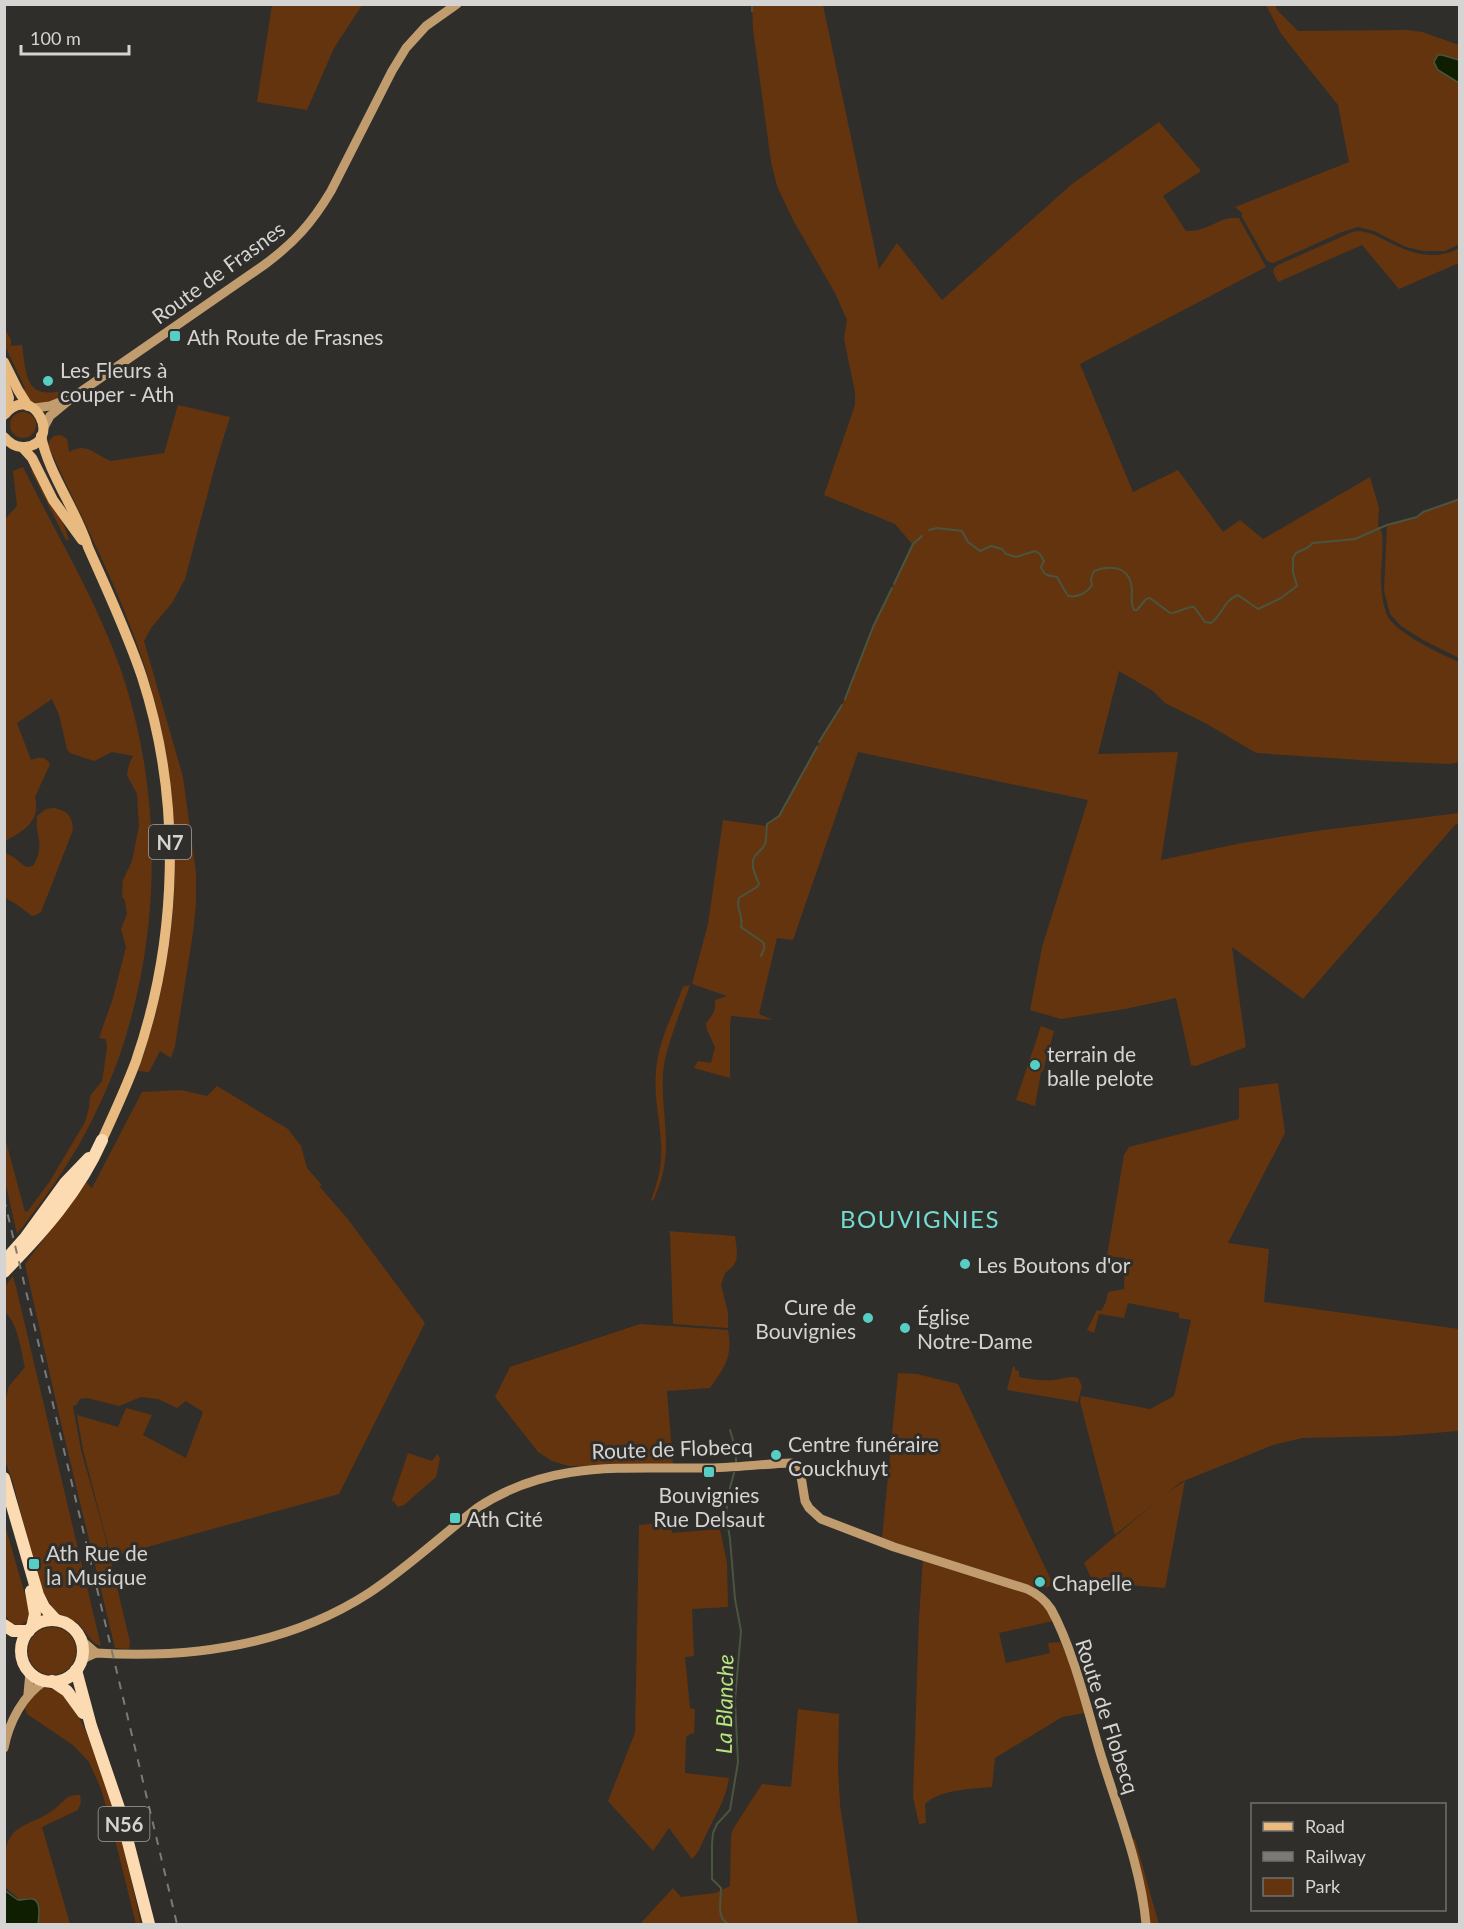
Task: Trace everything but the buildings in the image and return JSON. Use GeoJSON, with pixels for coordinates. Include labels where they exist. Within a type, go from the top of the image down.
{"type":"FeatureCollection","features":[{"type":"Feature","properties":{"kind":"highway","name":"N7"},"geometry":{"type":"LineString","coordinates":[[4,1261],[25,1238],[65,1183],[89,1158],[102,1140]]}},
{"type":"Feature","properties":{"kind":"highway"},"geometry":{"type":"LineString","coordinates":[[4,1272],[39,1237],[61,1210],[88,1169],[102,1140]]}},
{"type":"Feature","properties":{"kind":"highway"},"geometry":{"type":"LineString","coordinates":[[4,1478],[38,1595],[44,1607],[56,1620],[68,1625],[81,1640]]}},
{"type":"Feature","properties":{"kind":"highway"},"geometry":{"type":"LineString","coordinates":[[4,1498],[12,1520],[35,1614],[21,1649],[23,1662],[30,1672]]}},
{"type":"Feature","properties":{"kind":"highway"},"geometry":{"type":"LineString","coordinates":[[4,1625],[13,1631],[30,1629],[43,1621],[56,1620]]}},
{"type":"Feature","properties":{"kind":"highway"},"geometry":{"type":"LineString","coordinates":[[4,1632],[21,1649]]}},
{"type":"Feature","properties":{"kind":"highway","name":"N56"},"geometry":{"type":"LineString","coordinates":[[81,1640],[82,1656],[78,1667],[91,1726],[120,1811],[149,1924]]}},
{"type":"Feature","properties":{"kind":"highway"},"geometry":{"type":"LineString","coordinates":[[48,1681],[65,1679],[78,1667]]}},
{"type":"Feature","properties":{"kind":"highway","name":"N56"},"geometry":{"type":"LineString","coordinates":[[30,1672],[67,1691],[74,1698],[91,1726]]}},
{"type":"Feature","properties":{"kind":"main road"},"geometry":{"type":"LineString","coordinates":[[4,362],[18,390],[41,416],[45,451],[88,547]]}},
{"type":"Feature","properties":{"kind":"main road"},"geometry":{"type":"LineString","coordinates":[[4,382],[9,398],[5,414]]}},
{"type":"Feature","properties":{"kind":"main road"},"geometry":{"type":"LineString","coordinates":[[5,414],[16,406],[31,407]]}},
{"type":"Feature","properties":{"kind":"main road"},"geometry":{"type":"LineString","coordinates":[[7,441],[22,447],[33,444],[42,432]]}},
{"type":"Feature","properties":{"kind":"main road","name":"N7"},"geometry":{"type":"LineString","coordinates":[[22,447],[32,458],[53,500],[88,547],[132,649],[151,708],[164,773],[170,844],[166,924],[152,1006],[130,1076],[102,1140]]}},
{"type":"Feature","properties":{"kind":"street","name":"Route de Frasnes"},"geometry":{"type":"LineString","coordinates":[[42,432],[50,416],[73,397],[264,265],[301,234],[331,191],[406,48],[426,26],[457,4]]}},
{"type":"Feature","properties":{"kind":"street","name":"Route de Frasnes"},"geometry":{"type":"LineString","coordinates":[[31,407],[50,406],[73,397]]}},
{"type":"Feature","properties":{"kind":"street","name":"Route de Flobecq"},"geometry":{"type":"LineString","coordinates":[[96,1653],[152,1655],[201,1652],[301,1627],[339,1611],[369,1593],[492,1498],[518,1485],[545,1476],[590,1470],[799,1464],[805,1501],[821,1519],[894,1547],[1027,1588],[1036,1593],[1049,1606],[1072,1661],[1128,1842],[1142,1896],[1146,1924]]}},
{"type":"Feature","properties":{"kind":"street"},"geometry":{"type":"LineString","coordinates":[[78,1667],[85,1658],[96,1653],[81,1640]]}},
{"type":"Feature","properties":{"kind":"street"},"geometry":{"type":"LineString","coordinates":[[4,1748],[13,1722],[28,1694],[30,1672]]}},
{"type":"Feature","properties":{"kind":"street"},"geometry":{"type":"LineString","coordinates":[[28,1694],[48,1681]]}},
{"type":"Feature","properties":{"kind":"green space"},"geometry":{"type":"Polygon","coordinates":[[[272,5],[362,5],[334,48],[307,110],[257,102],[272,5]]]}},
{"type":"Feature","properties":{"kind":"green space"},"geometry":{"type":"Polygon","coordinates":[[[752,5],[823,5],[879,269],[897,243],[942,300],[1072,184],[1159,122],[1201,171],[1163,196],[1186,231],[1199,230],[1229,218],[1239,218],[1266,267],[1080,364],[1133,492],[1178,470],[1223,532],[1240,520],[1263,539],[1370,477],[1379,508],[1378,525],[1382,533],[1381,586],[1387,615],[1397,627],[1413,638],[1459,662],[1459,762],[1450,764],[1256,753],[1207,724],[1165,703],[1153,691],[1119,671],[1098,754],[1178,752],[1161,860],[1242,843],[1316,831],[1459,813],[1459,823],[1303,999],[1232,947],[1246,1047],[1196,1066],[1191,1065],[1176,998],[1061,1019],[1030,1010],[1042,947],[1088,800],[858,752],[793,940],[777,938],[759,1014],[773,1020],[731,1016],[730,1078],[694,1068],[698,1061],[711,1063],[715,1047],[706,1023],[714,1013],[715,1000],[727,996],[692,984],[708,924],[723,820],[766,826],[779,816],[842,705],[873,627],[913,545],[895,524],[824,495],[855,405],[855,392],[844,339],[847,320],[835,293],[793,220],[777,186],[771,162],[753,29],[752,5]]]}},
{"type":"Feature","properties":{"kind":"green space"},"geometry":{"type":"Polygon","coordinates":[[[1266,5],[1275,5],[1298,31],[1407,30],[1422,32],[1459,45],[1459,60],[1442,55],[1447,75],[1459,83],[1460,244],[1445,251],[1423,251],[1406,247],[1374,231],[1358,227],[1273,263],[1267,261],[1242,217],[1242,213],[1235,207],[1349,162],[1338,105],[1280,32],[1266,5]]]}},
{"type":"Feature","properties":{"kind":"green space"},"geometry":{"type":"Polygon","coordinates":[[[1359,231],[1419,254],[1443,254],[1459,248],[1459,263],[1399,289],[1362,245],[1278,282],[1273,272],[1278,265],[1359,231]]]}},
{"type":"Feature","properties":{"kind":"green space"},"geometry":{"type":"Polygon","coordinates":[[[4,327],[11,340],[11,346],[22,345],[25,369],[31,385],[45,392],[70,389],[45,403],[39,404],[28,398],[22,392],[25,388],[5,346],[4,327]]]}},
{"type":"Feature","properties":{"kind":"green space"},"geometry":{"type":"Polygon","coordinates":[[[178,405],[230,417],[185,579],[172,603],[151,628],[144,641],[183,777],[196,873],[193,933],[175,1046],[171,1058],[160,1051],[149,1072],[138,1071],[154,1018],[166,965],[173,911],[175,858],[172,804],[165,750],[153,697],[128,619],[48,445],[54,436],[61,435],[67,439],[69,452],[86,448],[111,461],[164,453],[178,405]]]}},
{"type":"Feature","properties":{"kind":"green space"},"geometry":{"type":"Polygon","coordinates":[[[23,412],[32,416],[36,425],[32,434],[23,438],[14,434],[10,425],[14,416],[23,412]]]}},
{"type":"Feature","properties":{"kind":"green space"},"geometry":{"type":"Polygon","coordinates":[[[23,467],[97,612],[118,662],[135,717],[146,774],[151,833],[151,892],[145,950],[134,1008],[117,1063],[78,1147],[17,1234],[5,1181],[5,1138],[25,1212],[50,1181],[85,1122],[90,1096],[102,1081],[107,1048],[106,1039],[99,1038],[113,998],[126,947],[121,929],[127,914],[122,896],[123,880],[132,861],[139,826],[137,794],[127,775],[133,756],[112,752],[94,761],[70,753],[52,699],[17,723],[31,760],[42,758],[50,764],[35,797],[36,806],[33,819],[24,829],[5,841],[5,519],[17,506],[13,471],[23,467]]]}},
{"type":"Feature","properties":{"kind":"green space"},"geometry":{"type":"Polygon","coordinates":[[[32,469],[60,514],[69,540],[66,540],[32,469]]]}},
{"type":"Feature","properties":{"kind":"green space"},"geometry":{"type":"Polygon","coordinates":[[[1460,499],[1459,658],[1401,626],[1390,614],[1384,591],[1387,525],[1413,519],[1423,512],[1460,499]]]}},
{"type":"Feature","properties":{"kind":"green space"},"geometry":{"type":"Polygon","coordinates":[[[54,808],[68,815],[72,821],[73,830],[41,912],[32,916],[5,898],[5,853],[26,867],[33,866],[39,852],[37,816],[46,809],[54,808]]]}},
{"type":"Feature","properties":{"kind":"green space"},"geometry":{"type":"Polygon","coordinates":[[[690,985],[664,1064],[666,1152],[660,1183],[653,1201],[651,1200],[658,1180],[661,1159],[655,1082],[657,1060],[683,987],[690,985]]]}},
{"type":"Feature","properties":{"kind":"green space","name":"terrain de balle pelote"},"geometry":{"type":"Polygon","coordinates":[[[1041,1026],[1054,1031],[1041,1072],[1035,1106],[1016,1100],[1041,1026]]]}},
{"type":"Feature","properties":{"kind":"green space"},"geometry":{"type":"Polygon","coordinates":[[[1278,1083],[1285,1133],[1228,1243],[1269,1249],[1264,1302],[1459,1329],[1459,1431],[1394,1436],[1302,1438],[1273,1445],[1181,1482],[1115,1535],[1080,1402],[1081,1396],[1150,1409],[1174,1396],[1191,1320],[1179,1318],[1179,1313],[1128,1303],[1124,1318],[1099,1314],[1094,1333],[1087,1330],[1097,1310],[1101,1311],[1106,1302],[1108,1292],[1124,1289],[1125,1258],[1107,1256],[1124,1155],[1129,1147],[1239,1119],[1239,1088],[1278,1083]]]}},
{"type":"Feature","properties":{"kind":"green space"},"geometry":{"type":"Polygon","coordinates":[[[217,1086],[288,1129],[301,1146],[307,1168],[322,1185],[319,1186],[347,1218],[425,1323],[339,1494],[111,1557],[83,1450],[77,1415],[118,1427],[126,1408],[152,1415],[143,1435],[186,1458],[203,1412],[186,1401],[177,1408],[158,1399],[141,1397],[119,1406],[87,1398],[80,1399],[73,1406],[81,1450],[103,1528],[130,1642],[129,1649],[115,1648],[25,1264],[86,1182],[92,1188],[142,1092],[181,1090],[207,1096],[217,1086]]]}},
{"type":"Feature","properties":{"kind":"green space"},"geometry":{"type":"Polygon","coordinates":[[[667,1231],[735,1236],[736,1261],[725,1273],[721,1285],[728,1312],[728,1328],[673,1324],[670,1233],[667,1231]]]}},
{"type":"Feature","properties":{"kind":"green space"},"geometry":{"type":"Polygon","coordinates":[[[13,1276],[101,1646],[94,1643],[78,1623],[53,1609],[41,1588],[5,1460],[4,1406],[9,1386],[25,1367],[16,1330],[5,1312],[5,1286],[13,1276]]]}},
{"type":"Feature","properties":{"kind":"green space"},"geometry":{"type":"Polygon","coordinates":[[[640,1324],[728,1330],[729,1347],[726,1361],[710,1388],[667,1391],[673,1464],[569,1466],[552,1461],[538,1452],[495,1397],[510,1367],[640,1324]]]}},
{"type":"Feature","properties":{"kind":"green space"},"geometry":{"type":"Polygon","coordinates":[[[1013,1366],[1019,1371],[1019,1377],[1045,1380],[1078,1378],[1082,1386],[1078,1402],[1007,1390],[1013,1366]]]}},
{"type":"Feature","properties":{"kind":"green space"},"geometry":{"type":"Polygon","coordinates":[[[898,1373],[917,1374],[958,1384],[1053,1584],[1042,1588],[1036,1587],[882,1539],[898,1373]]]}},
{"type":"Feature","properties":{"kind":"green space"},"geometry":{"type":"Polygon","coordinates":[[[408,1453],[432,1461],[437,1454],[440,1458],[436,1477],[404,1505],[398,1507],[392,1500],[408,1453]]]}},
{"type":"Feature","properties":{"kind":"green space"},"geometry":{"type":"Polygon","coordinates":[[[1185,1481],[1165,1588],[1093,1582],[1084,1563],[1164,1495],[1185,1481]]]}},
{"type":"Feature","properties":{"kind":"green space"},"geometry":{"type":"Polygon","coordinates":[[[4,1522],[30,1612],[27,1621],[19,1626],[11,1623],[5,1615],[4,1522]]]}},
{"type":"Feature","properties":{"kind":"green space"},"geometry":{"type":"Polygon","coordinates":[[[670,1522],[672,1533],[720,1529],[727,1563],[728,1607],[692,1609],[694,1656],[685,1657],[690,1708],[695,1709],[694,1734],[686,1737],[685,1773],[729,1778],[720,1807],[699,1851],[692,1859],[669,1828],[653,1851],[608,1801],[635,1733],[639,1525],[670,1522]]]}},
{"type":"Feature","properties":{"kind":"green space"},"geometry":{"type":"Polygon","coordinates":[[[923,1559],[1032,1595],[1046,1608],[1053,1621],[999,1633],[1006,1663],[1050,1653],[1048,1643],[1060,1642],[1066,1653],[1068,1652],[1085,1713],[1062,1717],[995,1758],[992,1787],[957,1791],[932,1799],[925,1804],[926,1823],[919,1824],[913,1797],[923,1559]]]}},
{"type":"Feature","properties":{"kind":"green space"},"geometry":{"type":"Polygon","coordinates":[[[47,1627],[57,1627],[69,1634],[76,1646],[76,1656],[69,1668],[57,1675],[47,1675],[32,1664],[28,1656],[28,1646],[39,1631],[47,1627]]]}},
{"type":"Feature","properties":{"kind":"green space"},"geometry":{"type":"Polygon","coordinates":[[[42,1688],[60,1693],[81,1716],[79,1717],[100,1767],[116,1819],[141,1924],[136,1924],[101,1789],[89,1762],[73,1745],[27,1714],[25,1708],[30,1698],[42,1688]]]}},
{"type":"Feature","properties":{"kind":"green space"},"geometry":{"type":"Polygon","coordinates":[[[798,1709],[839,1714],[840,1805],[858,1924],[640,1924],[673,1888],[681,1897],[715,1893],[730,1886],[733,1829],[762,1784],[791,1787],[798,1709]]]}},
{"type":"Feature","properties":{"kind":"green space"},"geometry":{"type":"Polygon","coordinates":[[[80,1795],[81,1802],[78,1810],[42,1827],[70,1924],[38,1924],[39,1907],[30,1898],[20,1900],[5,1887],[4,1863],[8,1841],[18,1829],[55,1809],[66,1799],[80,1795]]]}},
{"type":"Feature","properties":{"kind":"green space"},"geometry":{"type":"Polygon","coordinates":[[[1135,1839],[1158,1924],[1149,1924],[1130,1840],[1135,1839]]]}},
{"type":"Feature","properties":{"kind":"shaded area"},"geometry":{"type":"Polygon","coordinates":[[[1438,55],[1459,60],[1459,83],[1438,70],[1434,62],[1438,55]]]}},
{"type":"Feature","properties":{"kind":"shaded area"},"geometry":{"type":"Polygon","coordinates":[[[4,1890],[18,1900],[33,1899],[36,1901],[39,1908],[38,1924],[5,1924],[4,1890]]]}},
{"type":"Feature","properties":{"kind":"waterway"},"geometry":{"type":"LineString","coordinates":[[752,4],[752,11]]}},
{"type":"Feature","properties":{"kind":"waterway"},"geometry":{"type":"LineString","coordinates":[[929,530],[937,528],[962,531],[968,542],[980,551],[991,546],[1016,557],[1035,551],[1044,561],[1041,567],[1045,574],[1057,577],[1068,596],[1078,596],[1087,590],[1092,585],[1091,579],[1094,571],[1108,568],[1120,569],[1125,572],[1131,583],[1134,610],[1150,598],[1170,613],[1194,607],[1205,622],[1211,623],[1233,597],[1238,595],[1258,609],[1281,598],[1297,586],[1293,572],[1293,558],[1296,553],[1313,543],[1355,539],[1460,499]]}},
{"type":"Feature","properties":{"kind":"waterway"},"geometry":{"type":"LineString","coordinates":[[894,584],[913,544],[922,536]]}},
{"type":"Feature","properties":{"kind":"waterway"},"geometry":{"type":"LineString","coordinates":[[845,699],[873,627],[892,588]]}},
{"type":"Feature","properties":{"kind":"waterway"},"geometry":{"type":"LineString","coordinates":[[819,742],[842,705]]}},
{"type":"Feature","properties":{"kind":"waterway"},"geometry":{"type":"LineString","coordinates":[[761,956],[764,943],[741,927],[739,898],[759,884],[753,859],[765,844],[767,824],[779,816],[817,747]]}},
{"type":"Feature","properties":{"kind":"waterway","name":"La Blanche"},"geometry":{"type":"LineString","coordinates":[[730,1430],[736,1450],[736,1462]]}},
{"type":"Feature","properties":{"kind":"waterway","name":"La Blanche"},"geometry":{"type":"LineString","coordinates":[[728,1924],[721,1913],[721,1888],[712,1879],[712,1844],[717,1824],[730,1810],[738,1762],[735,1700],[741,1631],[735,1599],[726,1515],[734,1473]]}},
{"type":"Feature","properties":{"kind":"railway"},"geometry":{"type":"LineString","coordinates":[[4,1199],[177,1924]]}},
{"type":"Feature","properties":{"kind":"place","name":"Ath Route de Frasnes"},"geometry":{"type":"Point","coordinates":[175,336]}},
{"type":"Feature","properties":{"kind":"place","name":"Les Fleurs à couper - Ath"},"geometry":{"type":"Point","coordinates":[48,381]}},
{"type":"Feature","properties":{"kind":"place","name":"terrain de balle pelote"},"geometry":{"type":"Point","coordinates":[1035,1065]}},
{"type":"Feature","properties":{"kind":"place","name":"Les Boutons d'or"},"geometry":{"type":"Point","coordinates":[965,1264]}},
{"type":"Feature","properties":{"kind":"place","name":"Cure de Bouvignies"},"geometry":{"type":"Point","coordinates":[868,1318]}},
{"type":"Feature","properties":{"kind":"place","name":"Église Notre-Dame"},"geometry":{"type":"Point","coordinates":[905,1328]}},
{"type":"Feature","properties":{"kind":"place","name":"Centre funéraire Couckhuyt"},"geometry":{"type":"Point","coordinates":[776,1455]}},
{"type":"Feature","properties":{"kind":"place","name":"Bouvignies Rue Delsaut"},"geometry":{"type":"Point","coordinates":[709,1472]}},
{"type":"Feature","properties":{"kind":"place","name":"Ath Cité"},"geometry":{"type":"Point","coordinates":[455,1518]}},
{"type":"Feature","properties":{"kind":"place","name":"Ath Rue de la Musique"},"geometry":{"type":"Point","coordinates":[34,1564]}},
{"type":"Feature","properties":{"kind":"place","name":"Chapelle"},"geometry":{"type":"Point","coordinates":[1040,1582]}},
{"type":"Feature","properties":{"kind":"district","name":"BOUVIGNIES"},"geometry":{"type":"Point","coordinates":[920,1218]}}]}
